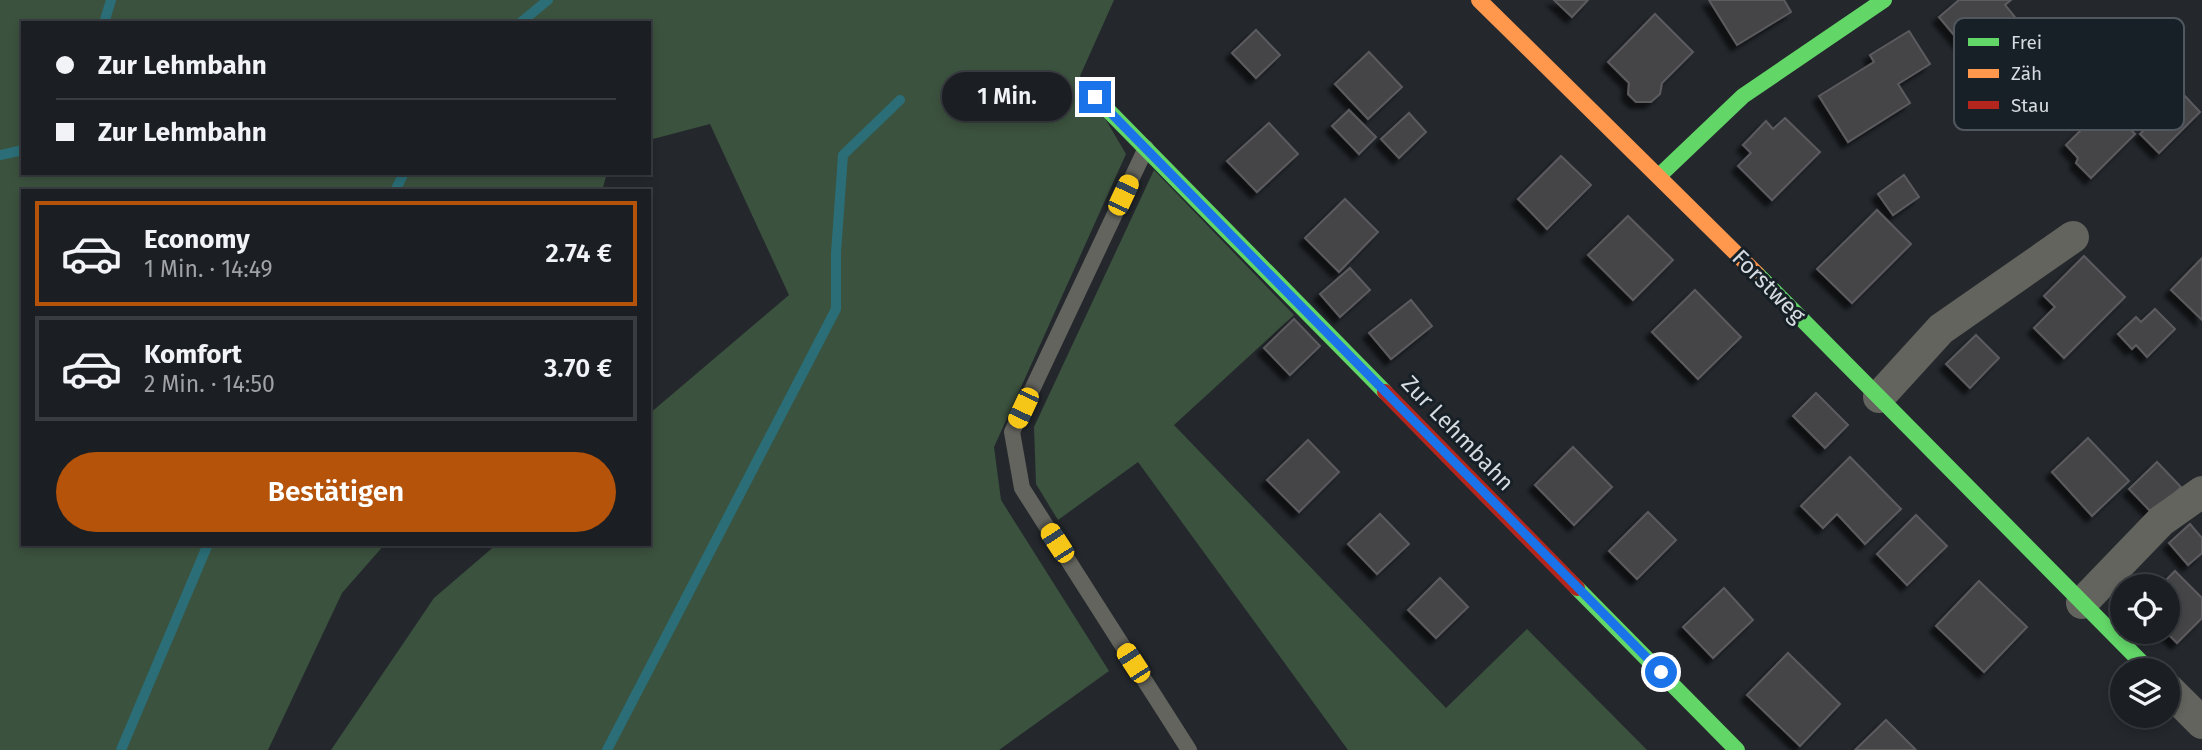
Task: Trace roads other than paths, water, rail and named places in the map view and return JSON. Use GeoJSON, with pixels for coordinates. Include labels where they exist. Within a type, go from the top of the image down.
{"type":"FeatureCollection","features":[{"type":"Feature","properties":{"kind":"street","name":"Forstweg"},"geometry":{"type":"LineString","coordinates":[[1479,0],[1659,176],[2137,658]]}},
{"type":"Feature","properties":{"kind":"street"},"geometry":{"type":"LineString","coordinates":[[1659,176],[1743,96],[1884,0]]}},
{"type":"Feature","properties":{"kind":"street","name":"Zur Lehmbahn"},"geometry":{"type":"LineString","coordinates":[[1095,97],[1737,750]]}},
{"type":"Feature","properties":{"kind":"street"},"geometry":{"type":"LineString","coordinates":[[1878,397],[1941,329],[2073,237]]}},
{"type":"Feature","properties":{"kind":"street"},"geometry":{"type":"LineString","coordinates":[[2082,603],[2161,521],[2202,492]]}},
{"type":"Feature","properties":{"kind":"street"},"geometry":{"type":"LineString","coordinates":[[2180,701],[2202,723]]}},
{"type":"Feature","properties":{"kind":"lane"},"geometry":{"type":"LineString","coordinates":[[1146,148],[1012,432],[1022,488],[1189,750]]}},
{"type":"Feature","properties":{"kind":"waterway"},"geometry":{"type":"LineString","coordinates":[[105,21],[111,0]]}},
{"type":"Feature","properties":{"kind":"waterway"},"geometry":{"type":"LineString","coordinates":[[522,21],[548,0]]}},
{"type":"Feature","properties":{"kind":"waterway"},"geometry":{"type":"LineString","coordinates":[[607,750],[836,309],[836,253],[843,155],[900,100]]}},
{"type":"Feature","properties":{"kind":"waterway"},"geometry":{"type":"LineString","coordinates":[[0,155],[21,150]]}},
{"type":"Feature","properties":{"kind":"waterway"},"geometry":{"type":"LineString","coordinates":[[396,189],[403,175]]}},
{"type":"Feature","properties":{"kind":"waterway"},"geometry":{"type":"LineString","coordinates":[[121,750],[207,546]]}}]}
